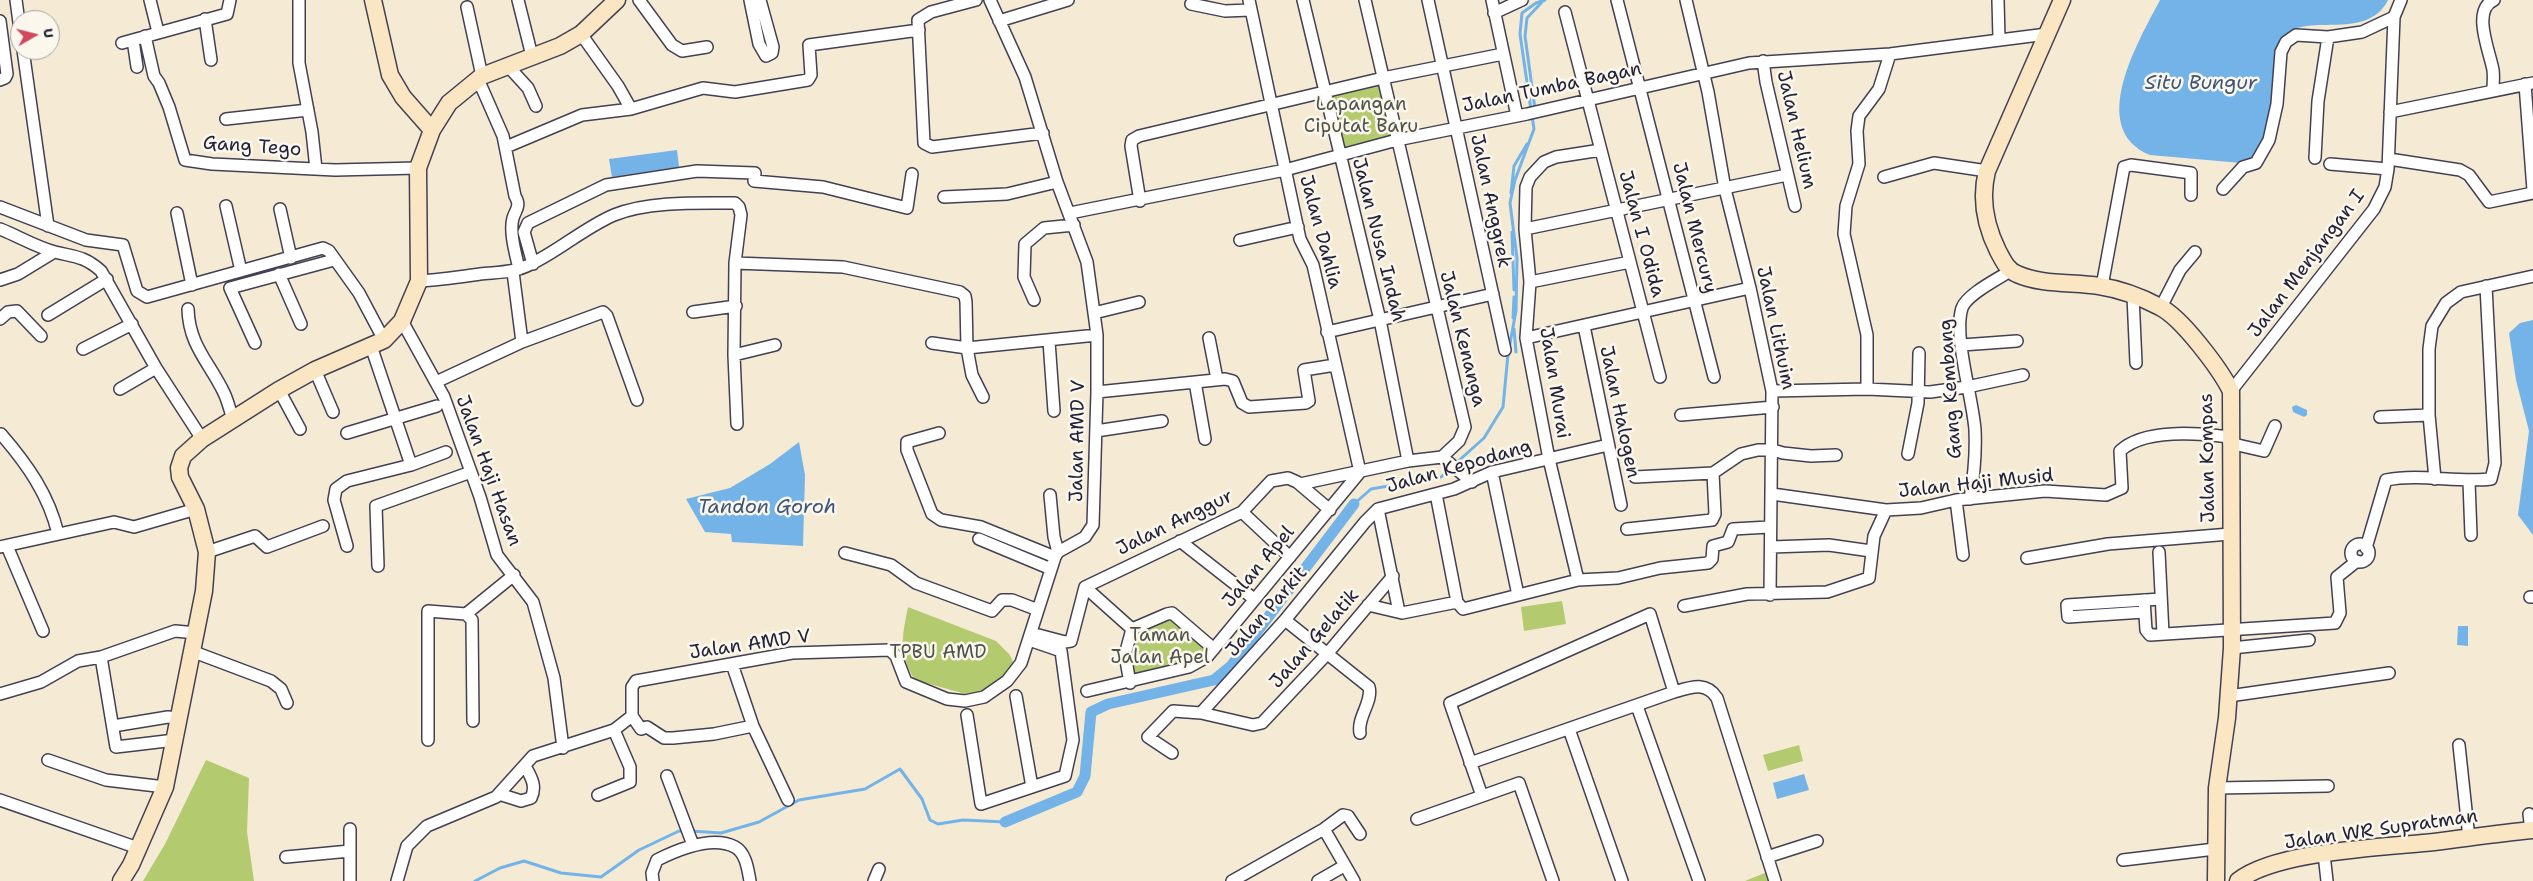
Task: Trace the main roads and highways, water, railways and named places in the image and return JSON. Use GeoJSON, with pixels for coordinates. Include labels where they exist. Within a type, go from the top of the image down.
{"type":"FeatureCollection","features":[{"type":"Feature","properties":{"kind":"main road"},"geometry":{"type":"LineString","coordinates":[[373,0],[390,75],[403,97],[432,130]]}},
{"type":"Feature","properties":{"kind":"main road"},"geometry":{"type":"LineString","coordinates":[[121,881],[165,787],[194,652],[204,591],[207,552],[196,509],[180,477],[179,468],[183,456],[202,439],[279,390],[315,370],[378,343],[402,321],[419,281],[418,168],[432,130],[449,103],[480,78],[506,65],[560,46],[581,34],[616,0]]}},
{"type":"Feature","properties":{"kind":"main road","name":"Jalan Kompas"},"geometry":{"type":"LineString","coordinates":[[2062,0],[1987,171],[1984,185],[1984,212],[1996,247],[2010,271],[2028,278],[2102,286],[2161,307],[2172,316],[2216,366],[2231,391],[2229,440],[2232,648],[2229,696],[2217,788],[2216,881]]}},
{"type":"Feature","properties":{"kind":"main road","name":"Jalan WR Supratman"},"geometry":{"type":"LineString","coordinates":[[2238,881],[2324,854],[2469,838],[2531,825]]}},
{"type":"Feature","properties":{"kind":"water","name":"Situ Bungur"},"geometry":{"type":"Polygon","coordinates":[[[2160,0],[2388,0],[2378,13],[2365,20],[2350,24],[2304,26],[2291,31],[2282,39],[2273,110],[2268,129],[2262,145],[2253,157],[2241,163],[2150,155],[2131,143],[2122,125],[2120,105],[2123,83],[2141,37],[2160,0]]]}},
{"type":"Feature","properties":{"kind":"water"},"geometry":{"type":"Polygon","coordinates":[[[677,150],[679,167],[612,177],[609,159],[677,150]]]}},
{"type":"Feature","properties":{"kind":"water"},"geometry":{"type":"Polygon","coordinates":[[[2533,320],[2533,535],[2518,515],[2529,431],[2516,380],[2509,333],[2520,323],[2533,320]]]}},
{"type":"Feature","properties":{"kind":"water"},"geometry":{"type":"Polygon","coordinates":[[[2296,405],[2307,410],[2307,415],[2304,417],[2293,412],[2292,407],[2296,405]]]}},
{"type":"Feature","properties":{"kind":"water","name":"Tandon Goroh"},"geometry":{"type":"Polygon","coordinates":[[[799,442],[805,475],[803,546],[732,542],[731,534],[705,532],[686,499],[730,488],[770,464],[799,442]]]}},
{"type":"Feature","properties":{"kind":"water"},"geometry":{"type":"Polygon","coordinates":[[[2458,626],[2468,626],[2468,646],[2457,645],[2458,626]]]}},
{"type":"Feature","properties":{"kind":"water"},"geometry":{"type":"Polygon","coordinates":[[[1804,774],[1809,790],[1777,799],[1773,783],[1804,774]]]}},
{"type":"Feature","properties":{"kind":"waterway"},"geometry":{"type":"LineString","coordinates":[[1531,110],[1520,34],[1522,13],[1536,3],[1545,0]]}},
{"type":"Feature","properties":{"kind":"waterway"},"geometry":{"type":"LineString","coordinates":[[1535,109],[1525,36],[1527,18],[1542,2]]}},
{"type":"Feature","properties":{"kind":"waterway"},"geometry":{"type":"LineString","coordinates":[[1455,464],[1484,438],[1503,407],[1508,354],[1516,311],[1517,258],[1510,203],[1515,180],[1534,129],[1532,116]]}},
{"type":"Feature","properties":{"kind":"waterway"},"geometry":{"type":"LineString","coordinates":[[1511,193],[1514,166],[1527,144]]}},
{"type":"Feature","properties":{"kind":"waterway"},"geometry":{"type":"LineString","coordinates":[[1512,232],[1514,290]]}},
{"type":"Feature","properties":{"kind":"waterway"},"geometry":{"type":"LineString","coordinates":[[1513,318],[1514,297]]}},
{"type":"Feature","properties":{"kind":"waterway"},"geometry":{"type":"LineString","coordinates":[[1514,329],[1516,352]]}},
{"type":"Feature","properties":{"kind":"waterway"},"geometry":{"type":"LineString","coordinates":[[1354,504],[1371,489],[1441,477],[1451,468]]}},
{"type":"Feature","properties":{"kind":"waterway"},"geometry":{"type":"LineString","coordinates":[[1005,822],[1077,792],[1085,776],[1091,712],[1108,704],[1214,680],[1231,666],[1354,504]]}},
{"type":"Feature","properties":{"kind":"waterway"},"geometry":{"type":"LineString","coordinates":[[691,831],[721,833],[759,822],[799,800],[865,789],[900,769],[922,799],[930,820],[938,824],[963,820],[1005,822]]}},
{"type":"Feature","properties":{"kind":"waterway"},"geometry":{"type":"LineString","coordinates":[[475,881],[500,868],[524,861],[561,873],[601,877],[639,850],[679,831],[685,831]]}},
{"type":"Feature","properties":{"kind":"park label","name":"Lapangan Ciputat Baru"},"geometry":{"type":"Point","coordinates":[1361,116]}},
{"type":"Feature","properties":{"kind":"park label","name":"Taman Jalan Apel"},"geometry":{"type":"Point","coordinates":[1160,647]}},
{"type":"Feature","properties":{"kind":"park label","name":"TPBU AMD"},"geometry":{"type":"Point","coordinates":[938,653]}}]}
